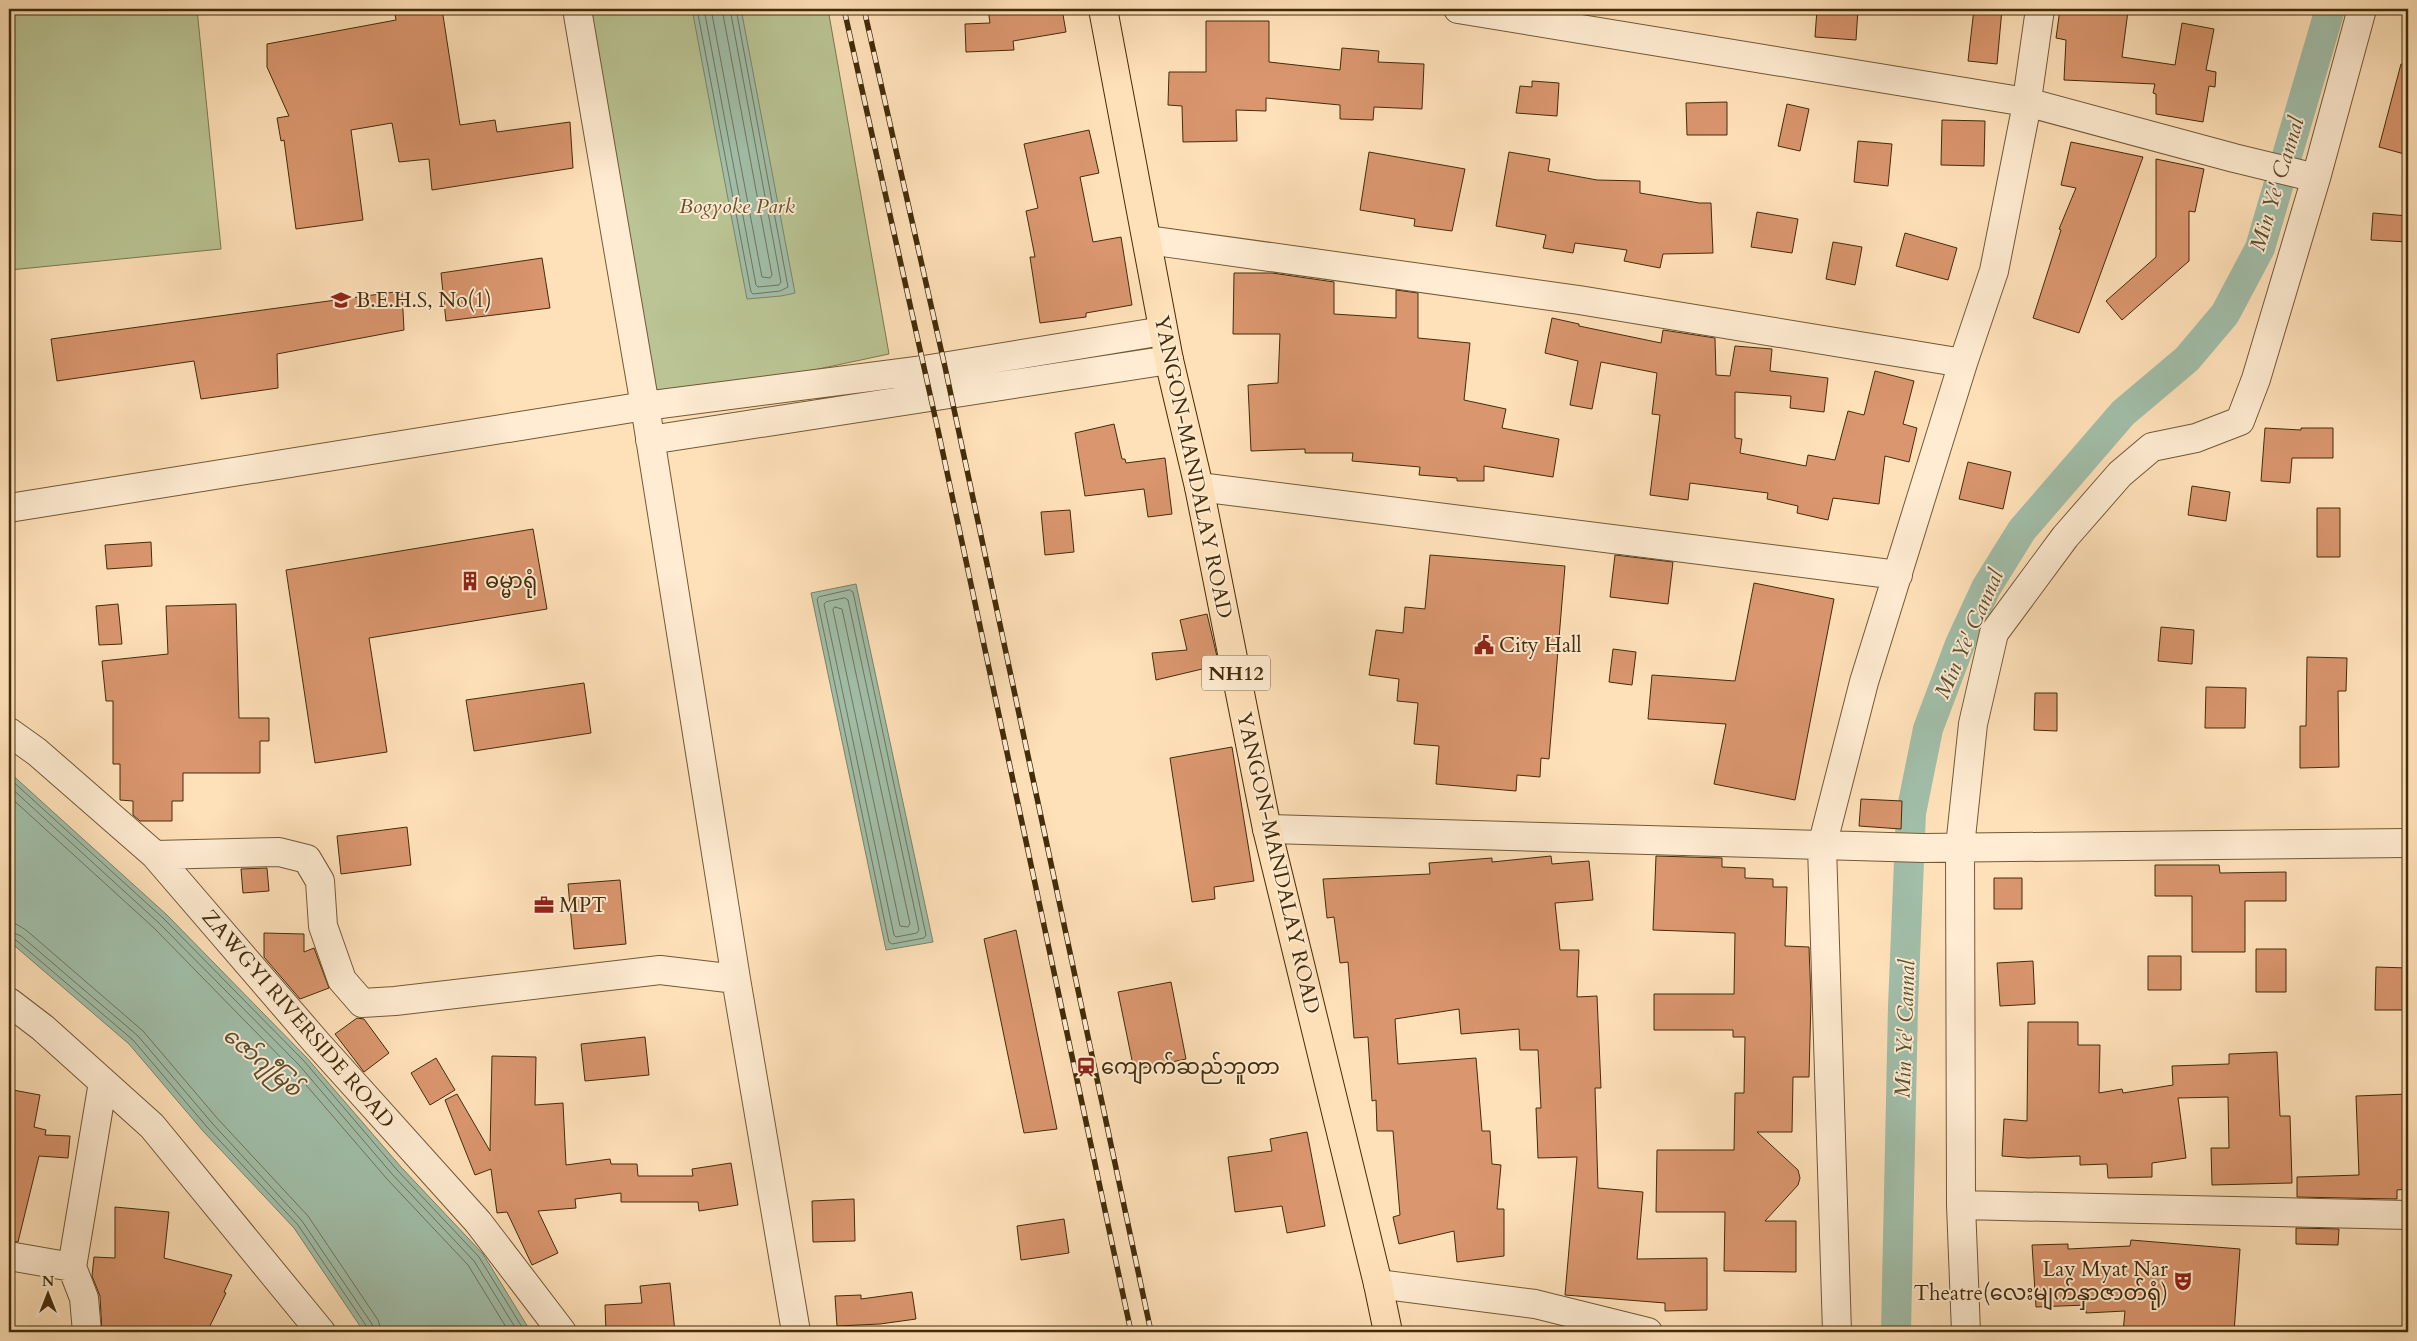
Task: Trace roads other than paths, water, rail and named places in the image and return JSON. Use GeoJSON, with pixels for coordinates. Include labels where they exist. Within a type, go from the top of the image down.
{"type":"FeatureCollection","features":[{"type":"Feature","properties":{"kind":"highway","name":"YANGON-MANDALAY ROAD"},"geometry":{"type":"LineString","coordinates":[[1103,9],[1148,240],[1163,331],[1198,487],[1267,829],[1378,1284],[1388,1332]]}},
{"type":"Feature","properties":{"kind":"street"},"geometry":{"type":"LineString","coordinates":[[577,9],[645,406],[736,979],[796,1332]]}},
{"type":"Feature","properties":{"kind":"street"},"geometry":{"type":"LineString","coordinates":[[1458,9],[2026,102],[2316,178]]}},
{"type":"Feature","properties":{"kind":"street"},"geometry":{"type":"LineString","coordinates":[[1837,1332],[1822,846],[1864,682],[1963,363],[1994,271],[2026,102],[2040,9]]}},
{"type":"Feature","properties":{"kind":"street"},"geometry":{"type":"LineString","coordinates":[[1966,1332],[1961,1205],[1960,848],[1973,724],[1994,633],[2065,536],[2120,474],[2152,447],[2196,438],[2240,421],[2256,379],[2316,178],[2362,9]]}},
{"type":"Feature","properties":{"kind":"street"},"geometry":{"type":"LineString","coordinates":[[1148,240],[1580,300],[1963,363]]}},
{"type":"Feature","properties":{"kind":"street"},"geometry":{"type":"LineString","coordinates":[[9,508],[645,406],[924,370],[1163,331]]}},
{"type":"Feature","properties":{"kind":"street"},"geometry":{"type":"LineString","coordinates":[[650,440],[1169,360]]}},
{"type":"Feature","properties":{"kind":"street"},"geometry":{"type":"LineString","coordinates":[[1198,487],[1898,575]]}},
{"type":"Feature","properties":{"kind":"street","name":"ZAWGYI RIVERSIDE ROAD"},"geometry":{"type":"LineString","coordinates":[[9,732],[37,752],[155,855],[316,1042],[478,1222],[562,1332]]}},
{"type":"Feature","properties":{"kind":"street"},"geometry":{"type":"LineString","coordinates":[[1267,829],[1922,848],[2408,843]]}},
{"type":"Feature","properties":{"kind":"street"},"geometry":{"type":"LineString","coordinates":[[155,855],[279,852],[307,859],[320,882],[323,926],[342,980],[362,1003],[395,1001],[660,970],[736,979]]}},
{"type":"Feature","properties":{"kind":"street"},"geometry":{"type":"LineString","coordinates":[[9,1002],[43,1028],[152,1126],[321,1332]]}},
{"type":"Feature","properties":{"kind":"street"},"geometry":{"type":"LineString","coordinates":[[87,1332],[84,1298],[72,1267],[103,1082]]}},
{"type":"Feature","properties":{"kind":"street"},"geometry":{"type":"LineString","coordinates":[[1961,1205],[2408,1215]]}},
{"type":"Feature","properties":{"kind":"street"},"geometry":{"type":"LineString","coordinates":[[9,1256],[72,1267]]}},
{"type":"Feature","properties":{"kind":"street"},"geometry":{"type":"LineString","coordinates":[[1378,1284],[1535,1304],[1648,1332]]}},
{"type":"Feature","properties":{"kind":"water"},"geometry":{"type":"Polygon","coordinates":[[[692,9],[741,9],[795,293],[747,299],[692,9]]]}},
{"type":"Feature","properties":{"kind":"water"},"geometry":{"type":"Polygon","coordinates":[[[856,584],[933,942],[886,950],[811,593],[856,584]]]}},
{"type":"Feature","properties":{"kind":"water","name":"ဇော်ဂျီမြစ်"},"geometry":{"type":"Polygon","coordinates":[[[9,772],[167,915],[307,1058],[401,1167],[483,1254],[531,1332],[364,1332],[294,1228],[203,1131],[129,1044],[9,941],[9,772]]]}},
{"type":"Feature","properties":{"kind":"waterway","name":"Min Ye' Cannal"},"geometry":{"type":"LineString","coordinates":[[1896,1332],[1903,1006],[1911,813],[1928,729],[1960,644],[1986,588],[2022,530],[2123,413],[2187,359],[2225,314],[2260,248],[2330,9]]}},
{"type":"Feature","properties":{"kind":"railway"},"geometry":{"type":"LineString","coordinates":[[844,9],[938,430],[1131,1332]]}},
{"type":"Feature","properties":{"kind":"railway"},"geometry":{"type":"LineString","coordinates":[[864,9],[945,367],[1151,1332]]}},
{"type":"Feature","properties":{"kind":"place","name":"B.E.H.S, No(1)"},"geometry":{"type":"Point","coordinates":[341,300]}},
{"type":"Feature","properties":{"kind":"place","name":"ဓမ္မာရုံ"},"geometry":{"type":"Point","coordinates":[470,581]}},
{"type":"Feature","properties":{"kind":"place","name":"City Hall"},"geometry":{"type":"Point","coordinates":[1484,645]}},
{"type":"Feature","properties":{"kind":"place","name":"MPT"},"geometry":{"type":"Point","coordinates":[544,905]}},
{"type":"Feature","properties":{"kind":"place","name":"ကျောက်ဆည်ဘူတာ"},"geometry":{"type":"Point","coordinates":[1086,1067]}},
{"type":"Feature","properties":{"kind":"place","name":"Lay Myat Nar Theatre(လေးမျက်နှာဇာတ်ရုံ)"},"geometry":{"type":"Point","coordinates":[2183,1281]}},
{"type":"Feature","properties":{"kind":"park label","name":"Bogyoke Park"},"geometry":{"type":"Point","coordinates":[737,206]}}]}
